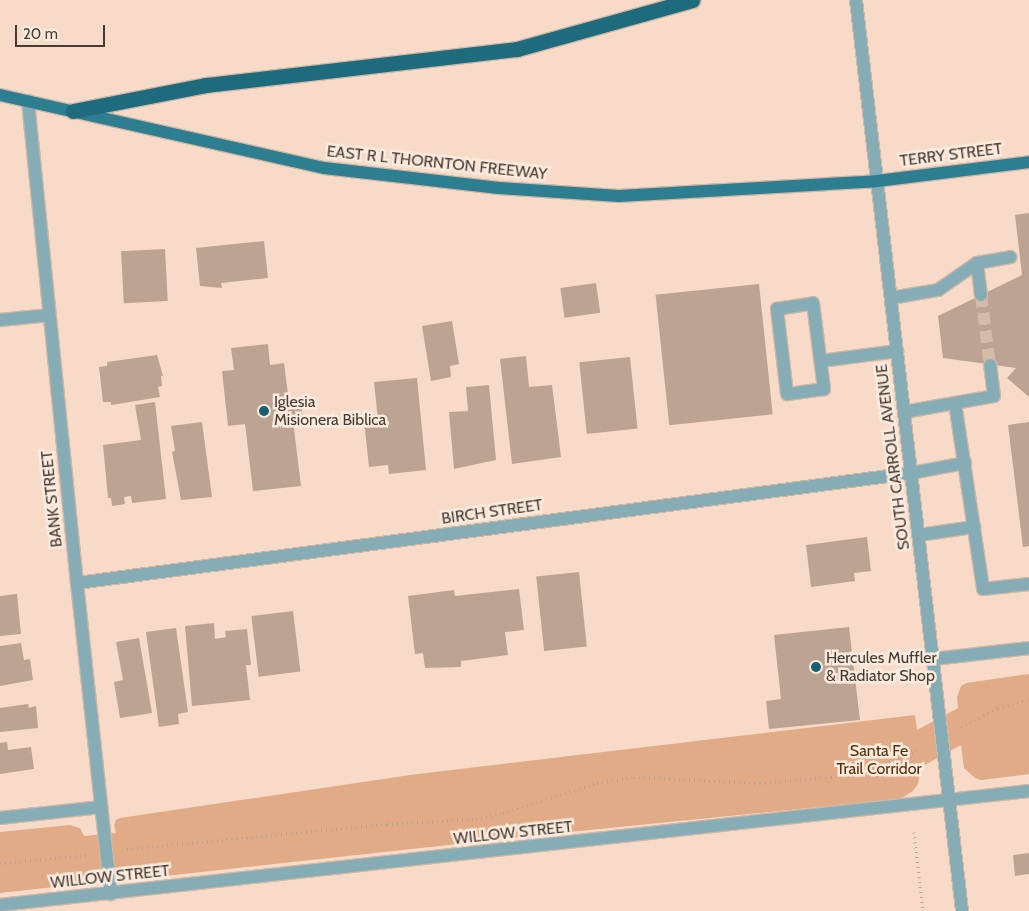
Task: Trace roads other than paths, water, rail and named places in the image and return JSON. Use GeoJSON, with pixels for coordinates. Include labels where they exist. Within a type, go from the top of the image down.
{"type":"FeatureCollection","features":[{"type":"Feature","properties":{"kind":"highway"},"geometry":{"type":"LineString","coordinates":[[73,111],[206,85],[517,49],[692,0]]}},
{"type":"Feature","properties":{"kind":"main road","name":"EAST R L THORNTON FREEWAY"},"geometry":{"type":"LineString","coordinates":[[0,95],[324,168],[499,188],[620,196],[878,181]]}},
{"type":"Feature","properties":{"kind":"main road","name":"TERRY STREET"},"geometry":{"type":"LineString","coordinates":[[878,181],[1029,162]]}},
{"type":"Feature","properties":{"kind":"street","name":"SOUTH CARROLL AVENUE"},"geometry":{"type":"LineString","coordinates":[[856,0],[962,911]]}},
{"type":"Feature","properties":{"kind":"street","name":"BANK STREET"},"geometry":{"type":"LineString","coordinates":[[28,101],[77,583],[112,894]]}},
{"type":"Feature","properties":{"kind":"street"},"geometry":{"type":"LineString","coordinates":[[891,298],[938,290],[977,262],[1010,257]]}},
{"type":"Feature","properties":{"kind":"street"},"geometry":{"type":"LineString","coordinates":[[977,262],[981,295]]}},
{"type":"Feature","properties":{"kind":"street"},"geometry":{"type":"LineString","coordinates":[[813,304],[821,361],[824,390],[787,394],[777,309],[813,304]]}},
{"type":"Feature","properties":{"kind":"street"},"geometry":{"type":"LineString","coordinates":[[0,320],[49,315]]}},
{"type":"Feature","properties":{"kind":"street"},"geometry":{"type":"LineString","coordinates":[[821,361],[897,351]]}},
{"type":"Feature","properties":{"kind":"street"},"geometry":{"type":"LineString","coordinates":[[904,412],[994,396],[990,365]]}},
{"type":"Feature","properties":{"kind":"street"},"geometry":{"type":"LineString","coordinates":[[955,403],[983,589],[1029,584]]}},
{"type":"Feature","properties":{"kind":"street","name":"BIRCH STREET"},"geometry":{"type":"LineString","coordinates":[[77,583],[911,473],[965,463]]}},
{"type":"Feature","properties":{"kind":"street"},"geometry":{"type":"LineString","coordinates":[[918,535],[974,527]]}},
{"type":"Feature","properties":{"kind":"street"},"geometry":{"type":"LineString","coordinates":[[933,659],[1029,648]]}},
{"type":"Feature","properties":{"kind":"street","name":"WILLOW STREET"},"geometry":{"type":"LineString","coordinates":[[0,905],[1029,791]]}},
{"type":"Feature","properties":{"kind":"street"},"geometry":{"type":"LineString","coordinates":[[0,818],[101,807]]}},
{"type":"Feature","properties":{"kind":"tunnel"},"geometry":{"type":"LineString","coordinates":[[981,295],[990,365]]}},
{"type":"Feature","properties":{"kind":"place","name":"Iglesia Misionera Biblica"},"geometry":{"type":"Point","coordinates":[264,411]}},
{"type":"Feature","properties":{"kind":"place","name":"Hercules Muffler & Radiator Shop"},"geometry":{"type":"Point","coordinates":[816,667]}},
{"type":"Feature","properties":{"kind":"park label","name":"Santa Fe Trail Corridor"},"geometry":{"type":"Point","coordinates":[879,760]}}]}
